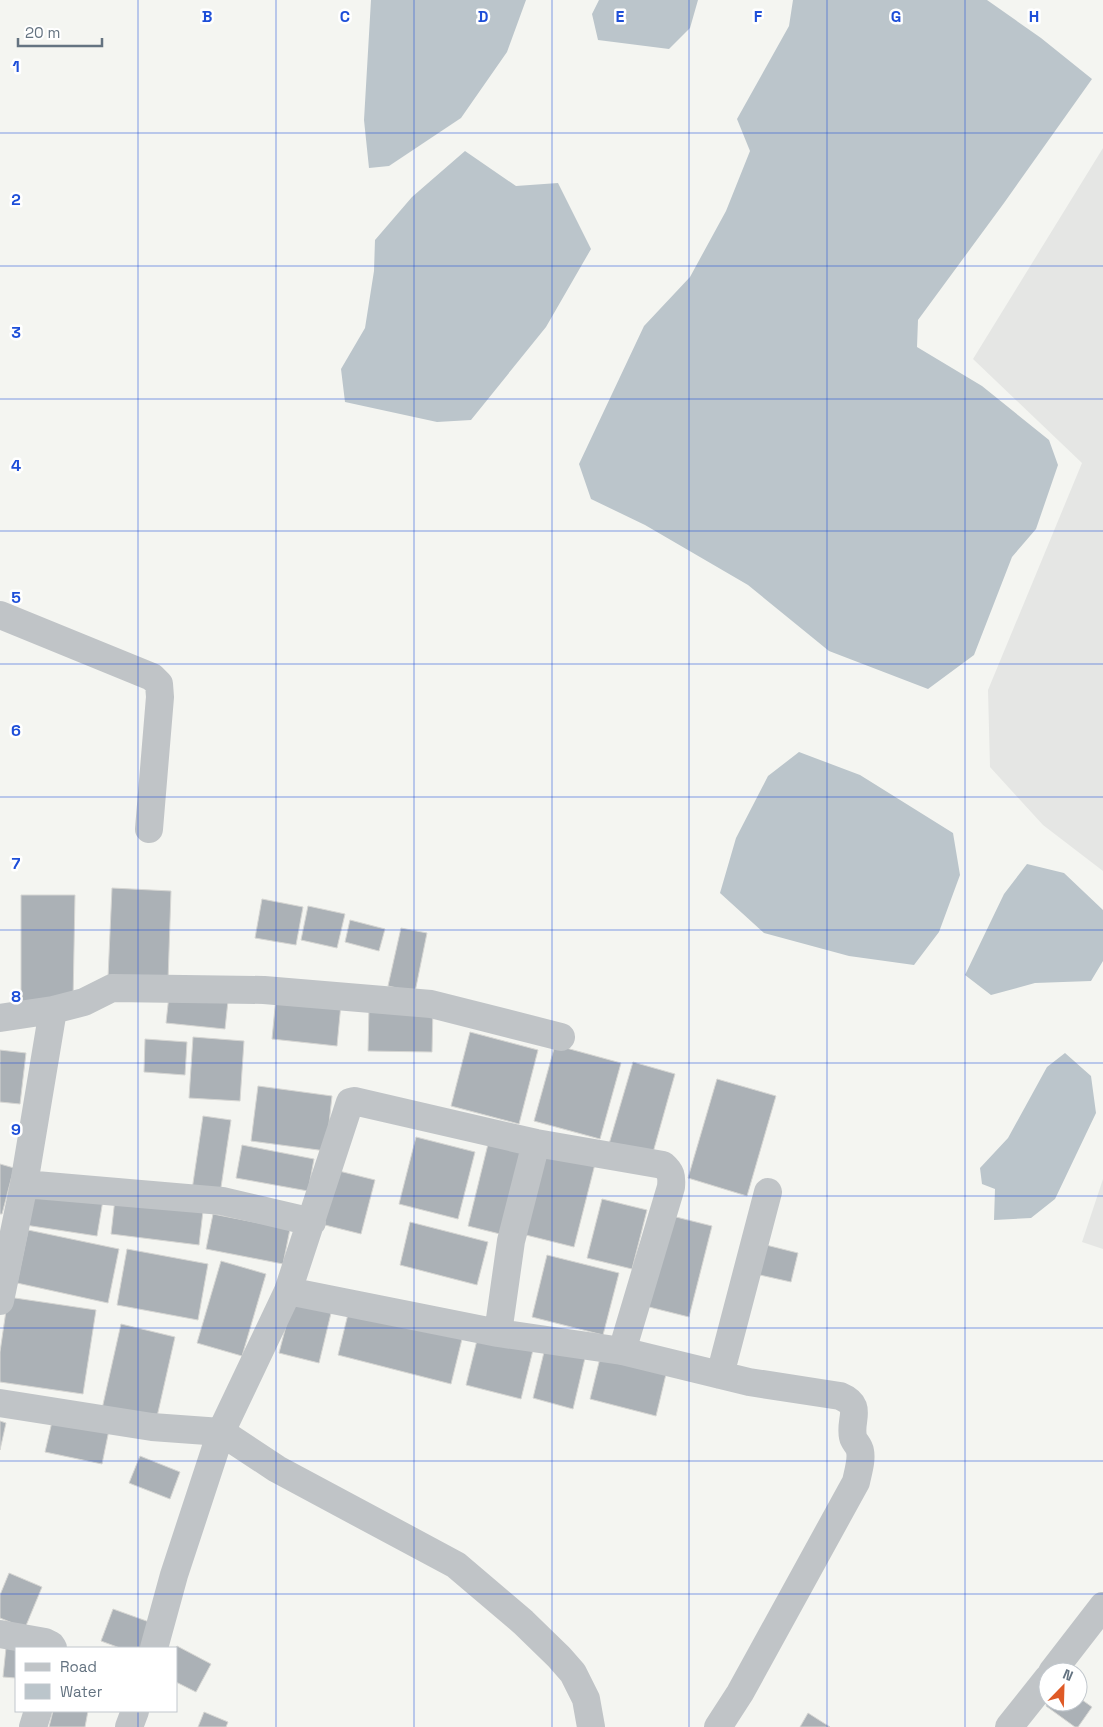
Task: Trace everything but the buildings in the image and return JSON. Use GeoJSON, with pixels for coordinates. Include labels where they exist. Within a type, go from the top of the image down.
{"type":"FeatureCollection","features":[{"type":"Feature","properties":{"kind":"street"},"geometry":{"type":"LineString","coordinates":[[0,615],[152,677],[159,684],[160,696],[149,829]]}},
{"type":"Feature","properties":{"kind":"street"},"geometry":{"type":"LineString","coordinates":[[0,1018],[53,1010],[84,1002],[112,988],[264,990],[431,1004],[561,1036]]}},
{"type":"Feature","properties":{"kind":"street"},"geometry":{"type":"LineString","coordinates":[[0,1301],[24,1184],[53,1010]]}},
{"type":"Feature","properties":{"kind":"street"},"geometry":{"type":"LineString","coordinates":[[154,1647],[174,1575],[221,1432],[288,1291],[350,1102],[354,1100],[536,1143],[663,1165],[671,1172],[671,1187],[622,1351]]}},
{"type":"Feature","properties":{"kind":"street"},"geometry":{"type":"LineString","coordinates":[[498,1333],[511,1242],[536,1143]]}},
{"type":"Feature","properties":{"kind":"street"},"geometry":{"type":"LineString","coordinates":[[24,1184],[222,1201],[312,1222]]}},
{"type":"Feature","properties":{"kind":"street"},"geometry":{"type":"LineString","coordinates":[[720,1375],[768,1192]]}},
{"type":"Feature","properties":{"kind":"street"},"geometry":{"type":"LineString","coordinates":[[288,1291],[498,1333],[622,1351],[749,1382],[840,1396],[851,1401],[854,1409],[852,1435],[860,1448],[856,1482],[740,1693],[718,1727]]}},
{"type":"Feature","properties":{"kind":"street"},"geometry":{"type":"LineString","coordinates":[[0,1403],[152,1427],[221,1432],[276,1469],[456,1565],[523,1622],[559,1656],[573,1673],[586,1699],[591,1727]]}},
{"type":"Feature","properties":{"kind":"street"},"geometry":{"type":"LineString","coordinates":[[1061,1662],[1099,1619]]}},
{"type":"Feature","properties":{"kind":"street"},"geometry":{"type":"LineString","coordinates":[[0,1634],[45,1642],[52,1647]]}},
{"type":"Feature","properties":{"kind":"street"},"geometry":{"type":"LineString","coordinates":[[1014,1726],[1038,1692]]}},
{"type":"Feature","properties":{"kind":"street"},"geometry":{"type":"LineString","coordinates":[[33,1727],[38,1712]]}},
{"type":"Feature","properties":{"kind":"street"},"geometry":{"type":"LineString","coordinates":[[129,1727],[135,1712]]}},
{"type":"Feature","properties":{"kind":"shaded area"},"geometry":{"type":"Polygon","coordinates":[[[1103,148],[1103,871],[1043,825],[990,767],[988,690],[1082,463],[973,359],[1103,148]]]}},
{"type":"Feature","properties":{"kind":"shaded area"},"geometry":{"type":"Polygon","coordinates":[[[1103,1179],[1103,1249],[1082,1242],[1103,1179]]]}},
{"type":"Feature","properties":{"kind":"water"},"geometry":{"type":"Polygon","coordinates":[[[371,0],[526,0],[507,52],[461,118],[389,166],[369,168],[364,120],[371,0]]]}},
{"type":"Feature","properties":{"kind":"water"},"geometry":{"type":"Polygon","coordinates":[[[599,0],[698,0],[690,28],[669,49],[598,40],[592,14],[599,0]]]}},
{"type":"Feature","properties":{"kind":"water"},"geometry":{"type":"Polygon","coordinates":[[[793,0],[987,0],[1041,38],[1092,79],[918,320],[917,347],[982,386],[1049,440],[1058,465],[1036,529],[1012,557],[974,655],[928,689],[829,651],[748,585],[645,525],[591,499],[579,464],[644,326],[690,277],[726,211],[750,151],[737,119],[789,26],[793,0]]]}},
{"type":"Feature","properties":{"kind":"water"},"geometry":{"type":"Polygon","coordinates":[[[465,151],[516,186],[558,183],[591,249],[546,327],[471,420],[437,422],[345,402],[341,369],[365,328],[374,271],[375,240],[412,197],[465,151]]]}},
{"type":"Feature","properties":{"kind":"water"},"geometry":{"type":"Polygon","coordinates":[[[799,752],[860,775],[953,833],[960,875],[939,932],[914,965],[849,956],[764,933],[720,893],[736,838],[768,776],[799,752]]]}},
{"type":"Feature","properties":{"kind":"water"},"geometry":{"type":"Polygon","coordinates":[[[1027,864],[1064,873],[1103,910],[1103,961],[1091,981],[1035,983],[991,995],[965,975],[1004,894],[1027,864]]]}},
{"type":"Feature","properties":{"kind":"water"},"geometry":{"type":"Polygon","coordinates":[[[1065,1053],[1091,1076],[1096,1113],[1055,1199],[1031,1218],[994,1220],[995,1189],[982,1184],[980,1168],[1008,1138],[1047,1067],[1065,1053]]]}}]}
